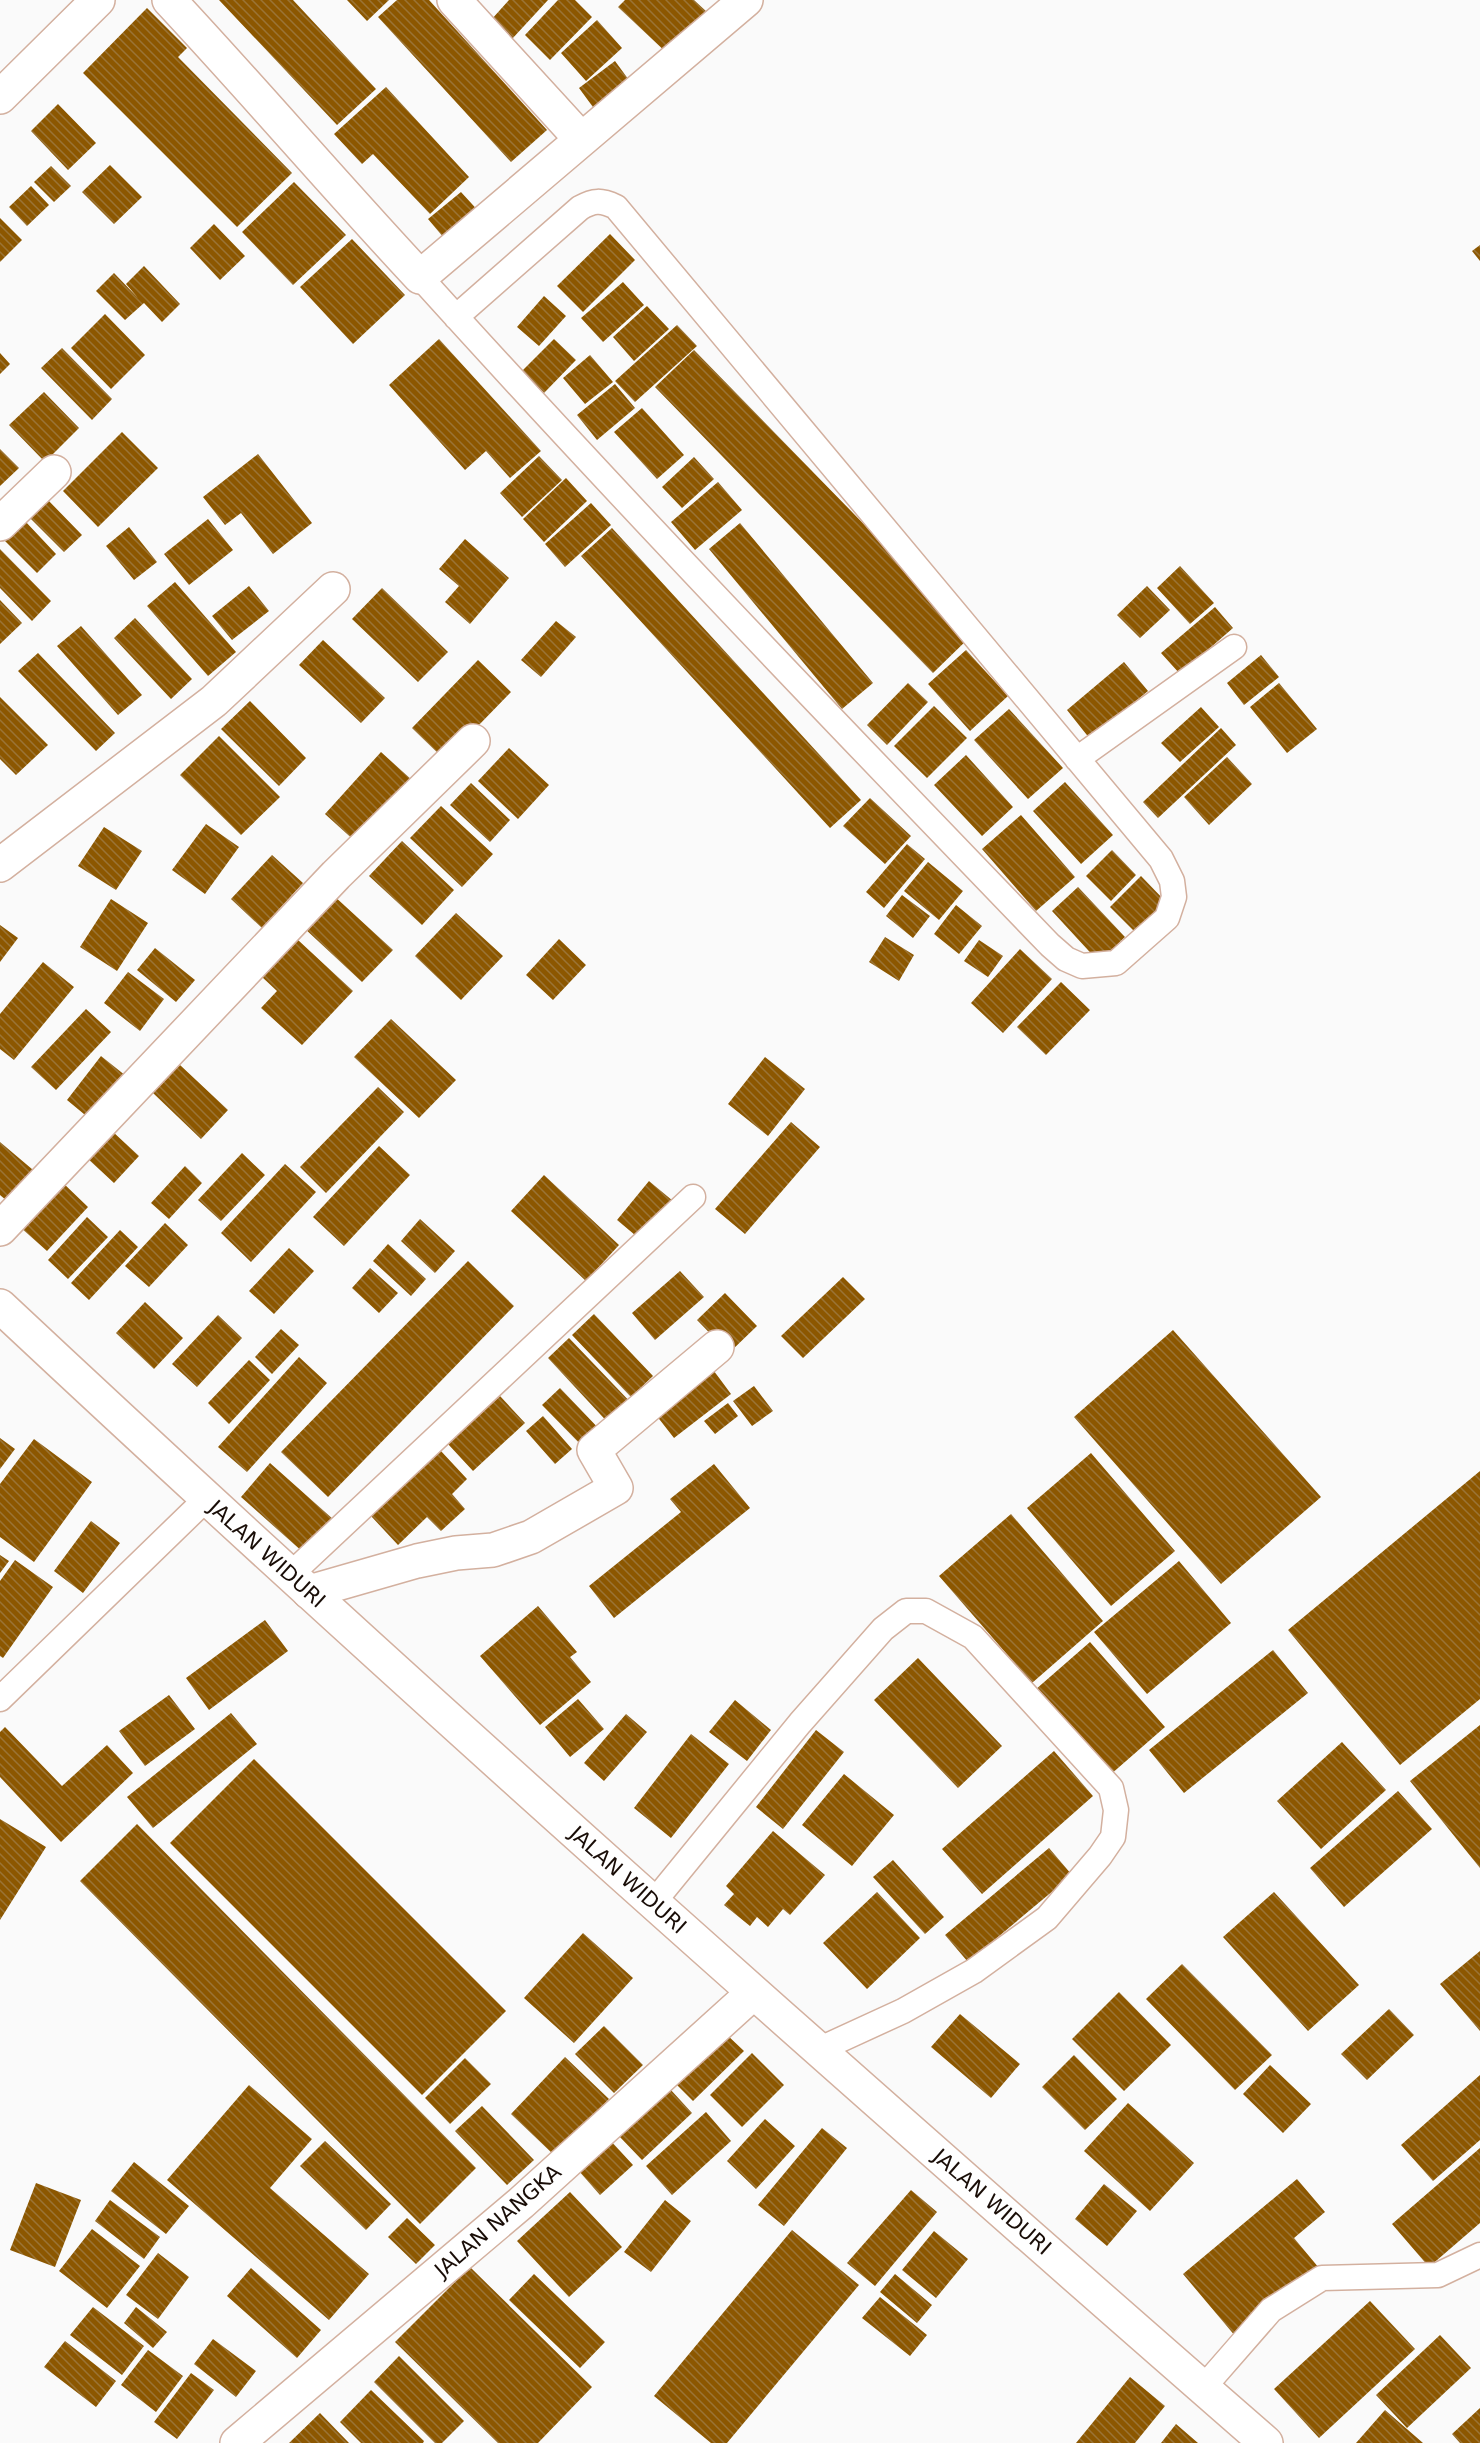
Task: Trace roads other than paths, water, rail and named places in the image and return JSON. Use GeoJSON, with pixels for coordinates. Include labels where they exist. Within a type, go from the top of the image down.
{"type":"FeatureCollection","features":[{"type":"Feature","properties":{"kind":"street"},"geometry":{"type":"LineString","coordinates":[[0,97],[98,0]]}},
{"type":"Feature","properties":{"kind":"street"},"geometry":{"type":"LineString","coordinates":[[169,0],[286,128],[368,223],[420,277],[581,139],[731,4]]}},
{"type":"Feature","properties":{"kind":"street"},"geometry":{"type":"LineString","coordinates":[[454,0],[581,139]]}},
{"type":"Feature","properties":{"kind":"street"},"geometry":{"type":"LineString","coordinates":[[0,524],[54,472]]}},
{"type":"Feature","properties":{"kind":"street"},"geometry":{"type":"LineString","coordinates":[[0,866],[214,701],[333,589]]}},
{"type":"Feature","properties":{"kind":"street"},"geometry":{"type":"LineString","coordinates":[[0,1229],[336,875],[473,741]]}},
{"type":"Feature","properties":{"kind":"street","name":"JALAN WIDURI"},"geometry":{"type":"LineString","coordinates":[[0,1306],[206,1499],[753,1993],[1266,2443]]}},
{"type":"Feature","properties":{"kind":"street"},"geometry":{"type":"LineString","coordinates":[[300,1584],[456,1552],[493,1550],[531,1537],[608,1494],[616,1488],[594,1450],[717,1347]]}},
{"type":"Feature","properties":{"kind":"street","name":"JALAN NANGKA"},"geometry":{"type":"LineString","coordinates":[[237,2443],[521,2203],[753,1993]]}},
{"type":"Feature","properties":{"kind":"lane"},"geometry":{"type":"LineString","coordinates":[[420,277],[456,317],[668,548],[1066,959],[1082,966],[1095,967],[1116,963],[1167,918],[1174,897],[1172,881],[1161,859],[616,207],[604,201],[594,200],[580,207],[456,317]]}},
{"type":"Feature","properties":{"kind":"lane"},"geometry":{"type":"LineString","coordinates":[[1077,759],[1234,647]]}},
{"type":"Feature","properties":{"kind":"lane"},"geometry":{"type":"LineString","coordinates":[[300,1584],[693,1197]]}},
{"type":"Feature","properties":{"kind":"lane"},"geometry":{"type":"LineString","coordinates":[[0,1699],[206,1499]]}},
{"type":"Feature","properties":{"kind":"lane"},"geometry":{"type":"LineString","coordinates":[[653,1903],[800,1723],[883,1629],[906,1611],[926,1611],[973,1637],[1110,1788],[1116,1810],[1113,1837],[1100,1856],[1047,1918],[1008,1948],[974,1971],[903,2011],[818,2050]]}},
{"type":"Feature","properties":{"kind":"lane"},"geometry":{"type":"LineString","coordinates":[[1203,2388],[1271,2310],[1322,2278],[1437,2275],[1480,2255]]}}]}
